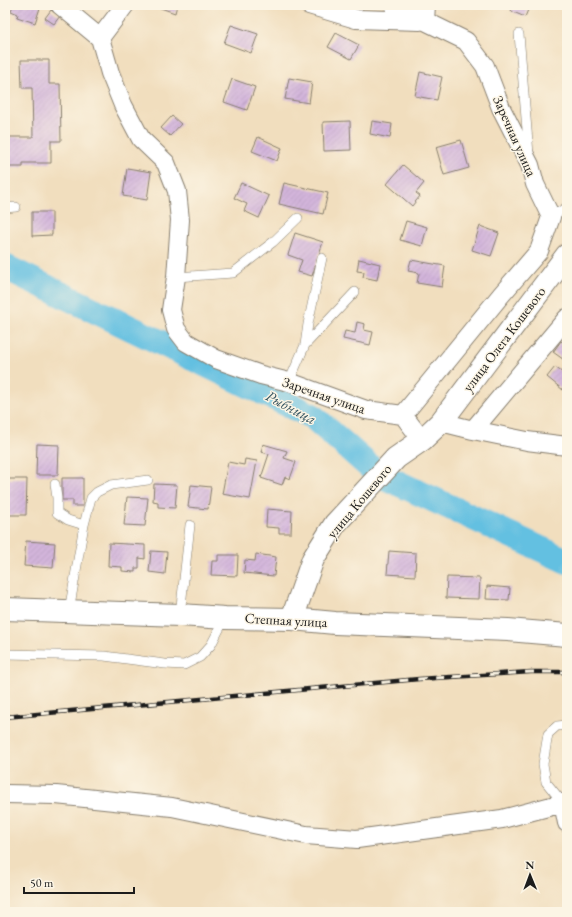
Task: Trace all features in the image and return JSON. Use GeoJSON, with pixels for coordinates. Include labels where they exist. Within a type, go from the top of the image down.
{"type":"FeatureCollection","features":[{"type":"Feature","properties":{"kind":"main road","name":"улица Олега Кошевого"},"geometry":{"type":"LineString","coordinates":[[441,422],[567,255]]}},
{"type":"Feature","properties":{"kind":"main road","name":"улица Кошевого"},"geometry":{"type":"LineString","coordinates":[[292,619],[313,559],[335,524],[396,458],[422,440],[441,422]]}},
{"type":"Feature","properties":{"kind":"main road","name":"Степная улица"},"geometry":{"type":"LineString","coordinates":[[5,609],[225,618],[292,619],[335,623],[508,630],[567,635]]}},
{"type":"Feature","properties":{"kind":"street"},"geometry":{"type":"LineString","coordinates":[[60,5],[100,38],[125,5]]}},
{"type":"Feature","properties":{"kind":"street","name":"Заречная улица"},"geometry":{"type":"LineString","coordinates":[[309,5],[356,19],[425,13],[466,41],[485,66],[501,108],[530,165],[536,184],[551,217]]}},
{"type":"Feature","properties":{"kind":"street"},"geometry":{"type":"LineString","coordinates":[[394,5],[425,13]]}},
{"type":"Feature","properties":{"kind":"street","name":"Заречная улица"},"geometry":{"type":"LineString","coordinates":[[100,38],[110,74],[123,105],[141,139],[166,163],[177,191],[180,220],[176,277],[171,310],[176,329],[186,342],[216,359],[289,382],[366,410],[403,416]]}},
{"type":"Feature","properties":{"kind":"street"},"geometry":{"type":"LineString","coordinates":[[422,440],[403,416],[501,295],[539,251],[551,217]]}},
{"type":"Feature","properties":{"kind":"street"},"geometry":{"type":"LineString","coordinates":[[473,430],[567,318]]}},
{"type":"Feature","properties":{"kind":"street"},"geometry":{"type":"LineString","coordinates":[[441,422],[527,441],[567,446]]}},
{"type":"Feature","properties":{"kind":"street"},"geometry":{"type":"LineString","coordinates":[[5,794],[56,795],[172,807],[306,835],[357,839],[502,819],[565,802],[567,823]]}},
{"type":"Feature","properties":{"kind":"lane"},"geometry":{"type":"LineString","coordinates":[[519,34],[530,165]]}},
{"type":"Feature","properties":{"kind":"lane"},"geometry":{"type":"LineString","coordinates":[[5,208],[16,207]]}},
{"type":"Feature","properties":{"kind":"lane"},"geometry":{"type":"LineString","coordinates":[[551,217],[567,207]]}},
{"type":"Feature","properties":{"kind":"lane"},"geometry":{"type":"LineString","coordinates":[[176,277],[232,274],[273,242],[298,218]]}},
{"type":"Feature","properties":{"kind":"lane"},"geometry":{"type":"LineString","coordinates":[[289,382],[305,345],[322,258]]}},
{"type":"Feature","properties":{"kind":"lane"},"geometry":{"type":"LineString","coordinates":[[305,345],[355,292]]}},
{"type":"Feature","properties":{"kind":"lane"},"geometry":{"type":"LineString","coordinates":[[69,611],[84,525],[91,498],[97,492],[111,485],[148,480]]}},
{"type":"Feature","properties":{"kind":"lane"},"geometry":{"type":"LineString","coordinates":[[55,484],[57,513],[68,520],[84,525]]}},
{"type":"Feature","properties":{"kind":"lane"},"geometry":{"type":"LineString","coordinates":[[180,615],[190,525]]}},
{"type":"Feature","properties":{"kind":"lane"},"geometry":{"type":"LineString","coordinates":[[5,654],[104,656],[184,665],[200,657],[211,645],[225,618]]}},
{"type":"Feature","properties":{"kind":"lane"},"geometry":{"type":"LineString","coordinates":[[565,802],[546,782],[543,764],[548,734],[557,726],[567,725]]}},
{"type":"Feature","properties":{"kind":"building"},"geometry":{"type":"Polygon","coordinates":[[[13,5],[41,5],[35,23],[17,17],[18,14],[11,11],[13,5]]]}},
{"type":"Feature","properties":{"kind":"building"},"geometry":{"type":"Polygon","coordinates":[[[152,5],[177,5],[175,13],[152,5]]]}},
{"type":"Feature","properties":{"kind":"building"},"geometry":{"type":"Polygon","coordinates":[[[514,5],[530,5],[525,17],[511,11],[514,5]]]}},
{"type":"Feature","properties":{"kind":"building"},"geometry":{"type":"Polygon","coordinates":[[[51,10],[60,16],[54,24],[45,18],[51,10]]]}},
{"type":"Feature","properties":{"kind":"building"},"geometry":{"type":"Polygon","coordinates":[[[231,25],[258,34],[251,53],[224,43],[231,25]]]}},
{"type":"Feature","properties":{"kind":"building"},"geometry":{"type":"Polygon","coordinates":[[[336,33],[359,45],[351,59],[328,47],[336,33]]]}},
{"type":"Feature","properties":{"kind":"building"},"geometry":{"type":"Polygon","coordinates":[[[21,60],[49,60],[49,84],[60,84],[61,141],[51,141],[51,163],[23,163],[23,167],[5,167],[5,137],[33,137],[32,88],[22,88],[21,60]]]}},
{"type":"Feature","properties":{"kind":"building"},"geometry":{"type":"Polygon","coordinates":[[[420,72],[442,77],[437,100],[415,96],[420,72]]]}},
{"type":"Feature","properties":{"kind":"building"},"geometry":{"type":"Polygon","coordinates":[[[289,78],[312,82],[309,103],[285,99],[289,78]]]}},
{"type":"Feature","properties":{"kind":"building"},"geometry":{"type":"Polygon","coordinates":[[[232,79],[255,87],[247,110],[224,102],[232,79]]]}},
{"type":"Feature","properties":{"kind":"building"},"geometry":{"type":"Polygon","coordinates":[[[172,116],[181,124],[170,136],[161,128],[172,116]]]}},
{"type":"Feature","properties":{"kind":"building"},"geometry":{"type":"Polygon","coordinates":[[[350,121],[351,150],[324,151],[323,122],[350,121]]]}},
{"type":"Feature","properties":{"kind":"building"},"geometry":{"type":"Polygon","coordinates":[[[372,121],[392,124],[390,138],[370,134],[372,121]]]}},
{"type":"Feature","properties":{"kind":"building"},"geometry":{"type":"Polygon","coordinates":[[[258,137],[282,148],[277,161],[252,151],[258,137]]]}},
{"type":"Feature","properties":{"kind":"building"},"geometry":{"type":"Polygon","coordinates":[[[461,140],[469,168],[444,175],[436,147],[461,140]]]}},
{"type":"Feature","properties":{"kind":"building"},"geometry":{"type":"Polygon","coordinates":[[[403,165],[424,183],[416,193],[420,196],[412,206],[387,184],[403,165]]]}},
{"type":"Feature","properties":{"kind":"building"},"geometry":{"type":"Polygon","coordinates":[[[127,168],[151,172],[147,200],[123,196],[127,168]]]}},
{"type":"Feature","properties":{"kind":"building"},"geometry":{"type":"Polygon","coordinates":[[[241,183],[269,196],[259,218],[244,211],[247,204],[234,198],[241,183]]]}},
{"type":"Feature","properties":{"kind":"building"},"geometry":{"type":"Polygon","coordinates":[[[284,183],[328,193],[323,214],[279,204],[284,183]]]}},
{"type":"Feature","properties":{"kind":"building"},"geometry":{"type":"Polygon","coordinates":[[[32,212],[52,212],[52,235],[32,236],[32,212]]]}},
{"type":"Feature","properties":{"kind":"building"},"geometry":{"type":"Polygon","coordinates":[[[406,221],[427,227],[422,246],[400,240],[406,221]]]}},
{"type":"Feature","properties":{"kind":"building"},"geometry":{"type":"Polygon","coordinates":[[[480,226],[499,233],[491,256],[472,250],[480,226]]]}},
{"type":"Feature","properties":{"kind":"building"},"geometry":{"type":"Polygon","coordinates":[[[295,233],[323,242],[312,276],[298,272],[302,260],[288,255],[295,233]]]}},
{"type":"Feature","properties":{"kind":"building"},"geometry":{"type":"Polygon","coordinates":[[[359,259],[380,264],[377,280],[363,277],[364,272],[357,271],[359,259]]]}},
{"type":"Feature","properties":{"kind":"building"},"geometry":{"type":"Polygon","coordinates":[[[411,260],[445,266],[442,287],[417,283],[419,273],[408,271],[411,260]]]}},
{"type":"Feature","properties":{"kind":"building"},"geometry":{"type":"Polygon","coordinates":[[[357,322],[365,324],[364,330],[373,332],[370,345],[343,339],[345,331],[355,333],[357,322]]]}},
{"type":"Feature","properties":{"kind":"building"},"geometry":{"type":"Polygon","coordinates":[[[561,341],[567,345],[567,362],[553,352],[561,341]]]}},
{"type":"Feature","properties":{"kind":"building"},"geometry":{"type":"Polygon","coordinates":[[[555,367],[567,376],[567,385],[563,390],[547,377],[555,367]]]}},
{"type":"Feature","properties":{"kind":"building"},"geometry":{"type":"Polygon","coordinates":[[[37,444],[59,445],[58,475],[36,475],[37,444]]]}},
{"type":"Feature","properties":{"kind":"building"},"geometry":{"type":"Polygon","coordinates":[[[263,444],[287,451],[284,458],[296,462],[290,479],[285,477],[282,485],[261,478],[269,454],[261,452],[263,444]]]}},
{"type":"Feature","properties":{"kind":"building"},"geometry":{"type":"Polygon","coordinates":[[[245,459],[257,461],[250,499],[222,494],[228,462],[244,465],[245,459]]]}},
{"type":"Feature","properties":{"kind":"building"},"geometry":{"type":"Polygon","coordinates":[[[62,478],[83,478],[83,506],[73,506],[73,500],[62,500],[62,478]]]}},
{"type":"Feature","properties":{"kind":"building"},"geometry":{"type":"Polygon","coordinates":[[[5,479],[27,479],[26,515],[5,515],[5,479]]]}},
{"type":"Feature","properties":{"kind":"building"},"geometry":{"type":"Polygon","coordinates":[[[154,484],[177,485],[175,508],[158,507],[158,502],[153,501],[154,484]]]}},
{"type":"Feature","properties":{"kind":"building"},"geometry":{"type":"Polygon","coordinates":[[[191,485],[211,487],[208,509],[188,507],[191,485]]]}},
{"type":"Feature","properties":{"kind":"building"},"geometry":{"type":"Polygon","coordinates":[[[127,497],[148,498],[145,526],[124,525],[127,497]]]}},
{"type":"Feature","properties":{"kind":"building"},"geometry":{"type":"Polygon","coordinates":[[[267,509],[292,511],[291,533],[279,533],[279,528],[266,527],[267,509]]]}},
{"type":"Feature","properties":{"kind":"building"},"geometry":{"type":"Polygon","coordinates":[[[26,541],[55,543],[53,568],[24,566],[26,541]]]}},
{"type":"Feature","properties":{"kind":"building"},"geometry":{"type":"Polygon","coordinates":[[[109,543],[145,545],[145,559],[139,558],[139,568],[135,568],[135,572],[122,571],[122,567],[108,566],[109,543]]]}},
{"type":"Feature","properties":{"kind":"building"},"geometry":{"type":"Polygon","coordinates":[[[151,551],[167,552],[165,574],[149,572],[151,551]]]}},
{"type":"Feature","properties":{"kind":"building"},"geometry":{"type":"Polygon","coordinates":[[[389,551],[416,553],[415,576],[387,574],[389,551]]]}},
{"type":"Feature","properties":{"kind":"building"},"geometry":{"type":"Polygon","coordinates":[[[256,554],[276,557],[274,576],[244,573],[245,560],[255,561],[256,554]]]}},
{"type":"Feature","properties":{"kind":"building"},"geometry":{"type":"Polygon","coordinates":[[[218,555],[238,555],[237,576],[211,575],[212,561],[218,561],[218,555]]]}},
{"type":"Feature","properties":{"kind":"building"},"geometry":{"type":"Polygon","coordinates":[[[447,577],[480,578],[479,599],[446,598],[447,577]]]}},
{"type":"Feature","properties":{"kind":"building"},"geometry":{"type":"Polygon","coordinates":[[[487,586],[510,588],[509,600],[486,599],[487,586]]]}},
{"type":"Feature","properties":{"kind":"waterway","name":"Рыбница"},"geometry":{"type":"LineString","coordinates":[[5,267],[312,416],[378,474],[567,561]]}},
{"type":"Feature","properties":{"kind":"railway"},"geometry":{"type":"LineString","coordinates":[[5,717],[419,679],[531,672],[567,672]]}}]}
